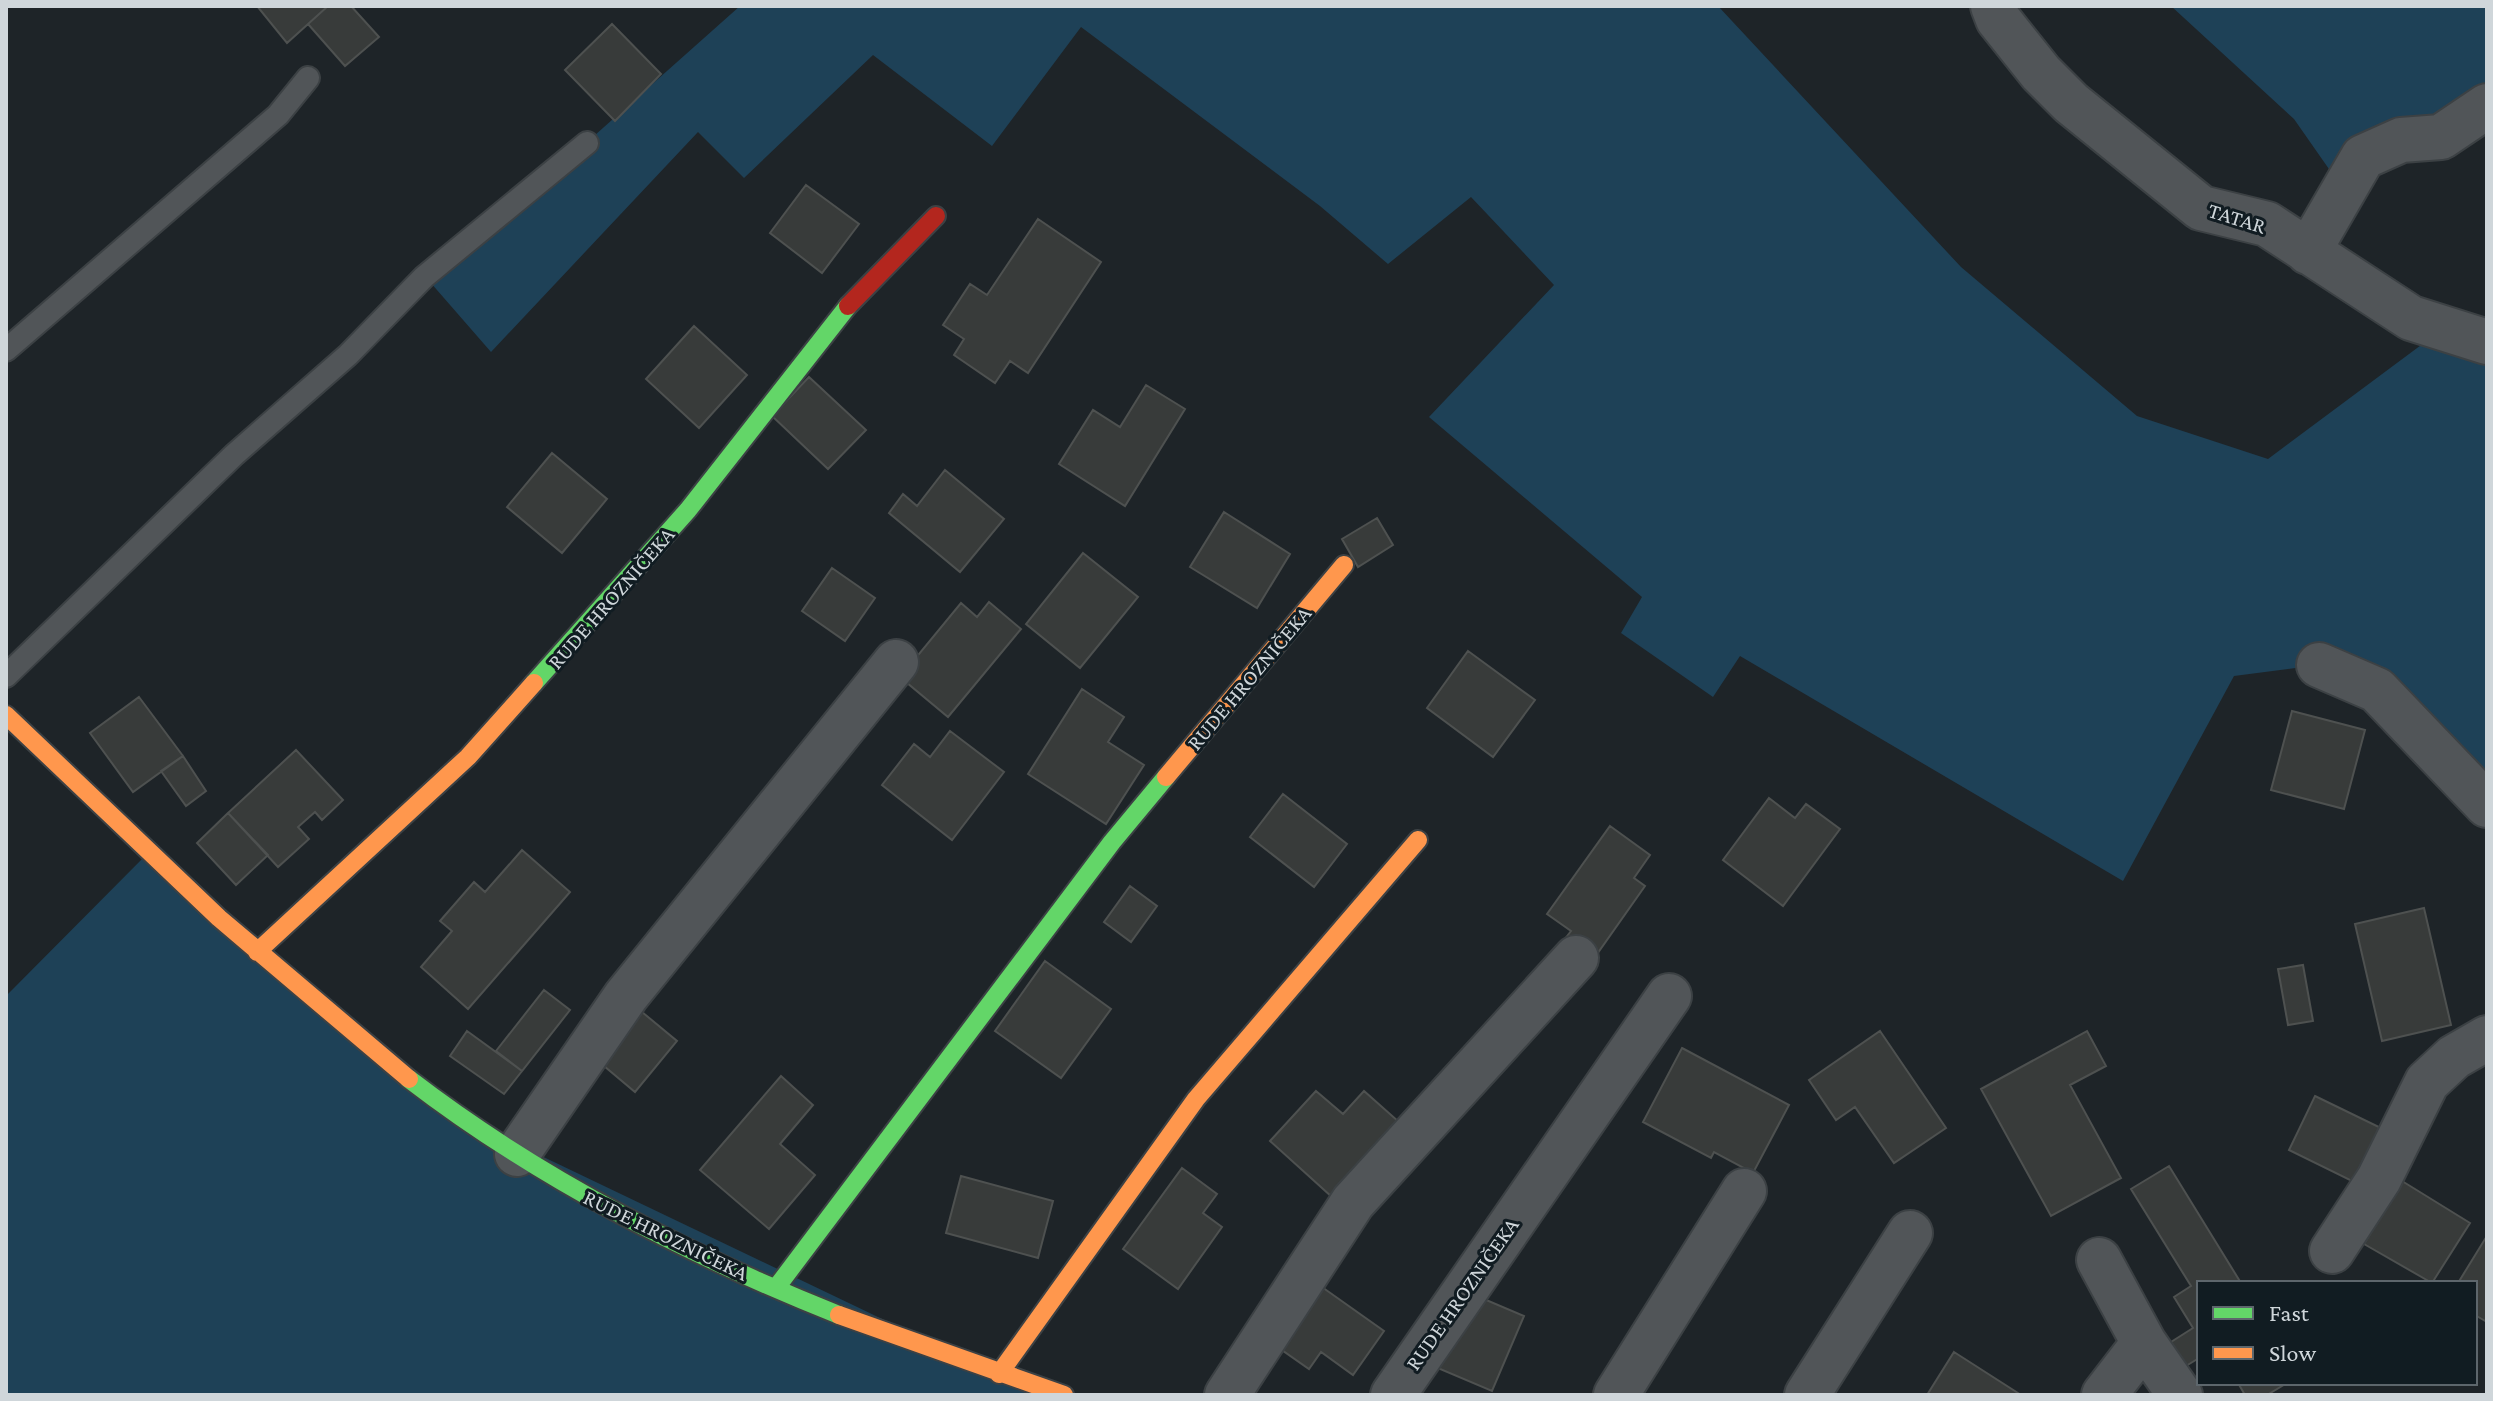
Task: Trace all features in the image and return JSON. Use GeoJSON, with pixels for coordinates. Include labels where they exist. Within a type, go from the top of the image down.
{"type":"FeatureCollection","features":[{"type":"Feature","properties":{"kind":"street","name":"TATAR"},"geometry":{"type":"LineString","coordinates":[[1993,6],[1998,19],[2041,73],[2071,103],[2201,208],[2267,224],[2411,318],[2487,342]]}},
{"type":"Feature","properties":{"kind":"street"},"geometry":{"type":"LineString","coordinates":[[2308,252],[2363,157],[2401,140],[2441,137],[2487,106]]}},
{"type":"Feature","properties":{"kind":"street","name":"RUDE HROZNIČEKA"},"geometry":{"type":"LineString","coordinates":[[257,952],[478,746],[688,510],[848,306],[936,216]]}},
{"type":"Feature","properties":{"kind":"street","name":"RUDE HROZNIČEKA"},"geometry":{"type":"LineString","coordinates":[[776,1288],[1112,842],[1344,565]]}},
{"type":"Feature","properties":{"kind":"street"},"geometry":{"type":"LineString","coordinates":[[517,1154],[626,996],[896,662]]}},
{"type":"Feature","properties":{"kind":"street"},"geometry":{"type":"LineString","coordinates":[[2319,665],[2377,690],[2487,805]]}},
{"type":"Feature","properties":{"kind":"street","name":"RUDE HROZNIČEKA"},"geometry":{"type":"LineString","coordinates":[[6,715],[109,818],[345,1029],[517,1154],[658,1234],[776,1288],[999,1374],[1064,1395]]}},
{"type":"Feature","properties":{"kind":"street"},"geometry":{"type":"LineString","coordinates":[[999,1374],[1196,1099],[1418,840]]}},
{"type":"Feature","properties":{"kind":"street"},"geometry":{"type":"LineString","coordinates":[[1227,1395],[1353,1202],[1576,958]]}},
{"type":"Feature","properties":{"kind":"street","name":"RUDE HROZNIČEKA"},"geometry":{"type":"LineString","coordinates":[[1393,1395],[1669,996]]}},
{"type":"Feature","properties":{"kind":"street"},"geometry":{"type":"LineString","coordinates":[[2332,1251],[2379,1179],[2427,1082],[2454,1057],[2487,1038]]}},
{"type":"Feature","properties":{"kind":"street"},"geometry":{"type":"LineString","coordinates":[[1616,1395],[1744,1191]]}},
{"type":"Feature","properties":{"kind":"street"},"geometry":{"type":"LineString","coordinates":[[1807,1395],[1910,1233]]}},
{"type":"Feature","properties":{"kind":"street"},"geometry":{"type":"LineString","coordinates":[[2099,1260],[2144,1343],[2180,1395]]}},
{"type":"Feature","properties":{"kind":"street"},"geometry":{"type":"LineString","coordinates":[[2104,1395],[2144,1343]]}},
{"type":"Feature","properties":{"kind":"lane"},"geometry":{"type":"LineString","coordinates":[[6,350],[278,115],[308,78]]}},
{"type":"Feature","properties":{"kind":"lane"},"geometry":{"type":"LineString","coordinates":[[6,676],[234,455],[348,355],[424,277],[587,143]]}},
{"type":"Feature","properties":{"kind":"shaded area"},"geometry":{"type":"Polygon","coordinates":[[[740,6],[1718,6],[1961,267],[2137,416],[2268,459],[2444,328],[2487,342],[2487,805],[2319,665],[2234,676],[2123,881],[1740,656],[1713,697],[1621,633],[1642,597],[1429,417],[1554,285],[1471,197],[1388,264],[1320,206],[1081,27],[992,146],[873,55],[744,178],[698,132],[491,352],[430,282],[740,6]]]}},
{"type":"Feature","properties":{"kind":"shaded area"},"geometry":{"type":"Polygon","coordinates":[[[2171,6],[2487,6],[2487,106],[2345,192],[2294,119],[2171,6]]]}},
{"type":"Feature","properties":{"kind":"shaded area"},"geometry":{"type":"Polygon","coordinates":[[[147,854],[433,1104],[1041,1395],[6,1395],[6,996],[147,854]]]}},
{"type":"Feature","properties":{"kind":"building"},"geometry":{"type":"Polygon","coordinates":[[[257,6],[328,6],[287,43],[257,6]]]}},
{"type":"Feature","properties":{"kind":"building"},"geometry":{"type":"Polygon","coordinates":[[[328,6],[351,6],[379,37],[345,66],[308,24],[328,6]]]}},
{"type":"Feature","properties":{"kind":"building"},"geometry":{"type":"Polygon","coordinates":[[[612,24],[661,74],[615,121],[565,70],[612,24]]]}},
{"type":"Feature","properties":{"kind":"building"},"geometry":{"type":"Polygon","coordinates":[[[806,185],[859,224],[822,273],[770,233],[806,185]]]}},
{"type":"Feature","properties":{"kind":"building"},"geometry":{"type":"Polygon","coordinates":[[[1038,219],[1101,262],[1028,373],[1010,361],[995,383],[954,355],[964,339],[943,325],[970,284],[987,295],[1038,219]]]}},
{"type":"Feature","properties":{"kind":"building"},"geometry":{"type":"Polygon","coordinates":[[[694,326],[747,375],[699,428],[646,379],[694,326]]]}},
{"type":"Feature","properties":{"kind":"building"},"geometry":{"type":"Polygon","coordinates":[[[809,377],[866,430],[828,469],[772,416],[809,377]]]}},
{"type":"Feature","properties":{"kind":"building"},"geometry":{"type":"Polygon","coordinates":[[[1146,385],[1185,409],[1125,506],[1059,464],[1093,410],[1120,427],[1146,385]]]}},
{"type":"Feature","properties":{"kind":"building"},"geometry":{"type":"Polygon","coordinates":[[[552,453],[607,499],[562,553],[507,507],[552,453]]]}},
{"type":"Feature","properties":{"kind":"building"},"geometry":{"type":"Polygon","coordinates":[[[945,470],[1004,519],[960,572],[889,513],[903,494],[917,506],[945,470]]]}},
{"type":"Feature","properties":{"kind":"building"},"geometry":{"type":"Polygon","coordinates":[[[1224,512],[1290,554],[1257,608],[1190,567],[1224,512]]]}},
{"type":"Feature","properties":{"kind":"building"},"geometry":{"type":"Polygon","coordinates":[[[1377,518],[1393,545],[1358,567],[1342,539],[1377,518]]]}},
{"type":"Feature","properties":{"kind":"building"},"geometry":{"type":"Polygon","coordinates":[[[1083,553],[1138,597],[1080,668],[1026,624],[1083,553]]]}},
{"type":"Feature","properties":{"kind":"building"},"geometry":{"type":"Polygon","coordinates":[[[832,568],[875,598],[845,641],[802,611],[832,568]]]}},
{"type":"Feature","properties":{"kind":"building"},"geometry":{"type":"Polygon","coordinates":[[[989,602],[1021,629],[948,717],[900,677],[961,603],[977,617],[989,602]]]}},
{"type":"Feature","properties":{"kind":"building"},"geometry":{"type":"Polygon","coordinates":[[[1468,651],[1535,700],[1493,757],[1427,708],[1468,651]]]}},
{"type":"Feature","properties":{"kind":"building"},"geometry":{"type":"Polygon","coordinates":[[[1082,689],[1124,717],[1108,742],[1144,765],[1106,824],[1028,774],[1082,689]]]}},
{"type":"Feature","properties":{"kind":"building"},"geometry":{"type":"Polygon","coordinates":[[[139,697],[183,756],[133,792],[90,733],[139,697]]]}},
{"type":"Feature","properties":{"kind":"building"},"geometry":{"type":"Polygon","coordinates":[[[2292,711],[2365,730],[2344,809],[2271,790],[2292,711]]]}},
{"type":"Feature","properties":{"kind":"building"},"geometry":{"type":"Polygon","coordinates":[[[950,731],[1004,772],[952,840],[882,785],[914,744],[930,757],[950,731]]]}},
{"type":"Feature","properties":{"kind":"building"},"geometry":{"type":"Polygon","coordinates":[[[296,750],[343,800],[322,820],[315,812],[298,827],[309,839],[278,867],[228,813],[296,750]]]}},
{"type":"Feature","properties":{"kind":"building"},"geometry":{"type":"Polygon","coordinates":[[[183,756],[206,791],[186,806],[161,771],[183,756]]]}},
{"type":"Feature","properties":{"kind":"building"},"geometry":{"type":"Polygon","coordinates":[[[1283,794],[1347,844],[1314,887],[1250,837],[1283,794]]]}},
{"type":"Feature","properties":{"kind":"building"},"geometry":{"type":"Polygon","coordinates":[[[1769,798],[1795,818],[1806,804],[1840,829],[1783,906],[1723,860],[1769,798]]]}},
{"type":"Feature","properties":{"kind":"building"},"geometry":{"type":"Polygon","coordinates":[[[228,813],[268,855],[236,885],[197,843],[228,813]]]}},
{"type":"Feature","properties":{"kind":"building"},"geometry":{"type":"Polygon","coordinates":[[[1610,826],[1650,855],[1634,878],[1645,886],[1590,964],[1561,944],[1571,931],[1547,914],[1610,826]]]}},
{"type":"Feature","properties":{"kind":"building"},"geometry":{"type":"Polygon","coordinates":[[[522,850],[570,892],[468,1009],[421,967],[452,931],[440,921],[474,882],[485,892],[522,850]]]}},
{"type":"Feature","properties":{"kind":"building"},"geometry":{"type":"Polygon","coordinates":[[[1130,886],[1157,906],[1131,942],[1104,922],[1130,886]]]}},
{"type":"Feature","properties":{"kind":"building"},"geometry":{"type":"Polygon","coordinates":[[[2424,908],[2451,1025],[2382,1041],[2355,924],[2424,908]]]}},
{"type":"Feature","properties":{"kind":"building"},"geometry":{"type":"Polygon","coordinates":[[[1045,961],[1111,1009],[1061,1078],[995,1031],[1045,961]]]}},
{"type":"Feature","properties":{"kind":"building"},"geometry":{"type":"Polygon","coordinates":[[[2303,965],[2313,1021],[2288,1025],[2278,969],[2303,965]]]}},
{"type":"Feature","properties":{"kind":"building"},"geometry":{"type":"Polygon","coordinates":[[[544,990],[570,1010],[522,1071],[496,1051],[544,990]]]}},
{"type":"Feature","properties":{"kind":"building"},"geometry":{"type":"Polygon","coordinates":[[[636,1007],[677,1041],[635,1092],[604,1066],[636,1007]]]}},
{"type":"Feature","properties":{"kind":"building"},"geometry":{"type":"Polygon","coordinates":[[[467,1031],[522,1071],[504,1094],[450,1056],[467,1031]]]}},
{"type":"Feature","properties":{"kind":"building"},"geometry":{"type":"Polygon","coordinates":[[[1880,1031],[1946,1128],[1894,1163],[1855,1107],[1836,1120],[1809,1080],[1880,1031]]]}},
{"type":"Feature","properties":{"kind":"building"},"geometry":{"type":"Polygon","coordinates":[[[2087,1031],[2106,1066],[2070,1085],[2121,1178],[2051,1216],[1981,1089],[2087,1031]]]}},
{"type":"Feature","properties":{"kind":"building"},"geometry":{"type":"Polygon","coordinates":[[[1682,1048],[1789,1105],[1753,1173],[1714,1152],[1711,1158],[1643,1122],[1682,1048]]]}},
{"type":"Feature","properties":{"kind":"building"},"geometry":{"type":"Polygon","coordinates":[[[781,1076],[813,1105],[780,1144],[815,1175],[769,1229],[700,1170],[781,1076]]]}},
{"type":"Feature","properties":{"kind":"building"},"geometry":{"type":"Polygon","coordinates":[[[1316,1091],[1343,1114],[1364,1091],[1399,1122],[1332,1197],[1270,1141],[1316,1091]]]}},
{"type":"Feature","properties":{"kind":"building"},"geometry":{"type":"Polygon","coordinates":[[[2315,1096],[2385,1130],[2358,1184],[2289,1150],[2315,1096]]]}},
{"type":"Feature","properties":{"kind":"building"},"geometry":{"type":"Polygon","coordinates":[[[2169,1166],[2240,1281],[2197,1281],[2197,1359],[2186,1366],[2171,1342],[2193,1328],[2174,1297],[2191,1286],[2131,1189],[2169,1166]]]}},
{"type":"Feature","properties":{"kind":"building"},"geometry":{"type":"Polygon","coordinates":[[[1182,1168],[1217,1194],[1203,1213],[1222,1227],[1178,1289],[1123,1249],[1182,1168]]]}},
{"type":"Feature","properties":{"kind":"building"},"geometry":{"type":"Polygon","coordinates":[[[961,1176],[1053,1201],[1038,1258],[946,1233],[961,1176]]]}},
{"type":"Feature","properties":{"kind":"building"},"geometry":{"type":"Polygon","coordinates":[[[2402,1181],[2470,1223],[2433,1281],[2364,1244],[2402,1181]]]}},
{"type":"Feature","properties":{"kind":"building"},"geometry":{"type":"Polygon","coordinates":[[[2485,1239],[2487,1322],[2477,1316],[2477,1281],[2459,1281],[2485,1239]]]}},
{"type":"Feature","properties":{"kind":"building"},"geometry":{"type":"Polygon","coordinates":[[[1312,1280],[1384,1331],[1353,1375],[1321,1352],[1309,1369],[1269,1341],[1312,1280]]]}},
{"type":"Feature","properties":{"kind":"building"},"geometry":{"type":"Polygon","coordinates":[[[1465,1291],[1524,1316],[1492,1391],[1433,1366],[1465,1291]]]}},
{"type":"Feature","properties":{"kind":"building"},"geometry":{"type":"Polygon","coordinates":[[[1954,1352],[2021,1395],[1927,1395],[1954,1352]]]}},
{"type":"Feature","properties":{"kind":"building"},"geometry":{"type":"Polygon","coordinates":[[[2239,1385],[2284,1385],[2267,1395],[2245,1395],[2239,1385]]]}},
{"type":"Feature","properties":{"kind":"traffic: fast"},"geometry":{"type":"LineString","coordinates":[[534,683],[688,510],[848,306]]}},
{"type":"Feature","properties":{"kind":"traffic: fast"},"geometry":{"type":"LineString","coordinates":[[776,1288],[1112,842],[1166,777]]}},
{"type":"Feature","properties":{"kind":"traffic: fast"},"geometry":{"type":"LineString","coordinates":[[409,1079],[510,1149],[615,1212],[726,1266],[839,1315]]}},
{"type":"Feature","properties":{"kind":"traffic: slow"},"geometry":{"type":"LineString","coordinates":[[1166,777],[1344,565]]}},
{"type":"Feature","properties":{"kind":"traffic: slow"},"geometry":{"type":"LineString","coordinates":[[257,952],[468,757],[534,683]]}},
{"type":"Feature","properties":{"kind":"traffic: slow"},"geometry":{"type":"LineString","coordinates":[[6,715],[219,918],[409,1079]]}},
{"type":"Feature","properties":{"kind":"traffic: slow"},"geometry":{"type":"LineString","coordinates":[[999,1374],[1196,1099],[1418,840]]}},
{"type":"Feature","properties":{"kind":"traffic: slow"},"geometry":{"type":"LineString","coordinates":[[839,1315],[1064,1395]]}},
{"type":"Feature","properties":{"kind":"traffic: jam"},"geometry":{"type":"LineString","coordinates":[[848,306],[936,216]]}}]}
